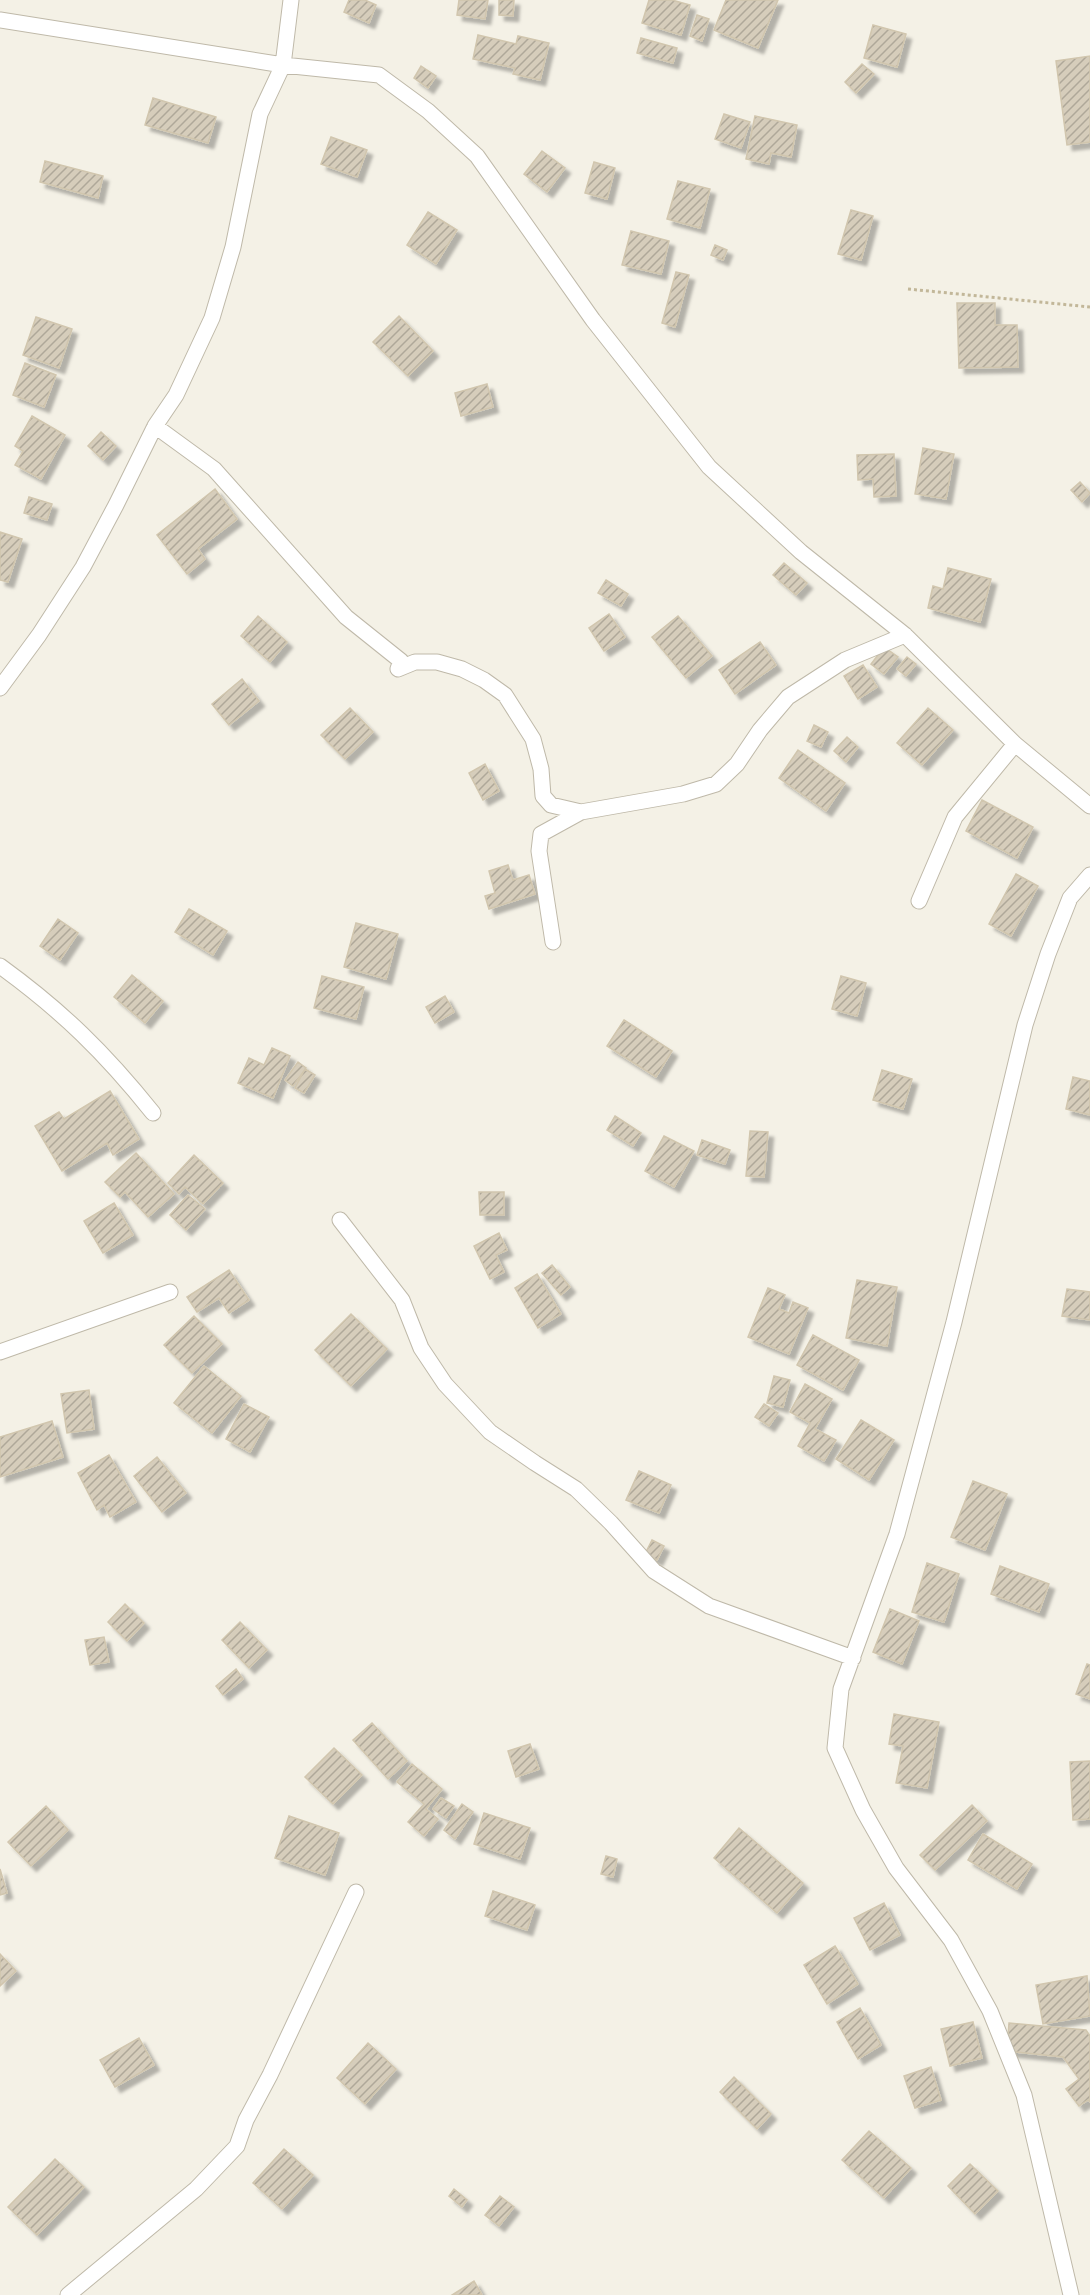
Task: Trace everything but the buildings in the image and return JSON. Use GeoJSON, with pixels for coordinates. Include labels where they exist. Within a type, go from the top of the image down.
{"type":"FeatureCollection","features":[{"type":"Feature","properties":{"kind":"street"},"geometry":{"type":"LineString","coordinates":[[0,688],[39,635],[83,567],[155,426],[176,395],[212,318],[233,247],[260,114],[283,65],[291,0]]}},
{"type":"Feature","properties":{"kind":"street"},"geometry":{"type":"LineString","coordinates":[[0,20],[283,65],[379,75],[428,111],[477,156],[593,320],[709,467],[801,552],[905,635],[1016,744],[1090,806]]}},
{"type":"Feature","properties":{"kind":"street"},"geometry":{"type":"LineString","coordinates":[[155,426],[214,470],[346,617],[401,661],[398,669],[415,662],[437,662],[462,669],[484,680],[505,695],[533,739],[541,769],[543,796],[551,805],[581,812]]}},
{"type":"Feature","properties":{"kind":"street"},"geometry":{"type":"LineString","coordinates":[[553,942],[539,851],[541,834],[581,812],[683,794],[716,784],[737,764],[760,730],[788,697],[845,660],[905,635]]}},
{"type":"Feature","properties":{"kind":"street"},"geometry":{"type":"LineString","coordinates":[[919,901],[955,817],[1016,744]]}},
{"type":"Feature","properties":{"kind":"street"},"geometry":{"type":"LineString","coordinates":[[1071,2295],[1024,2095],[990,2011],[951,1940],[896,1868],[863,1810],[835,1748],[841,1689],[897,1534],[957,1311],[1025,1025],[1047,954],[1070,898],[1090,875]]}},
{"type":"Feature","properties":{"kind":"street"},"geometry":{"type":"LineString","coordinates":[[0,966],[41,996],[84,1034],[153,1113]]}},
{"type":"Feature","properties":{"kind":"street"},"geometry":{"type":"LineString","coordinates":[[340,1220],[402,1300],[422,1348],[445,1384],[490,1432],[576,1489],[611,1522],[654,1571],[709,1606],[853,1658]]}},
{"type":"Feature","properties":{"kind":"street"},"geometry":{"type":"LineString","coordinates":[[0,1352],[171,1292]]}},
{"type":"Feature","properties":{"kind":"street"},"geometry":{"type":"LineString","coordinates":[[68,2295],[196,2189],[237,2146],[246,2120],[270,2075],[356,1892]]}},
{"type":"Feature","properties":{"kind":"path"},"geometry":{"type":"LineString","coordinates":[[908,289],[1090,307]]}}]}
